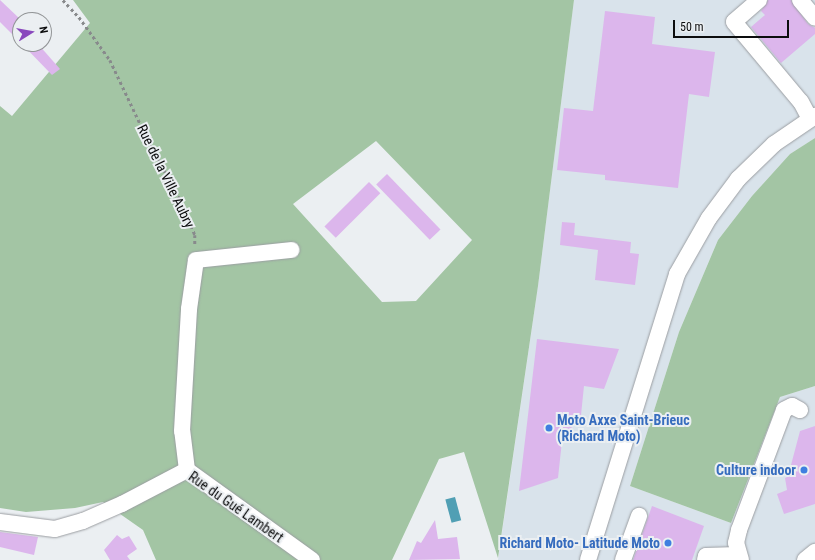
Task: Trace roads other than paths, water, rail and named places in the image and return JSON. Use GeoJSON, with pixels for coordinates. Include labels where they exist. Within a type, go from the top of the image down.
{"type":"FeatureCollection","features":[{"type":"Feature","properties":{"kind":"street"},"geometry":{"type":"LineString","coordinates":[[588,560],[677,274],[709,218],[738,179],[774,144],[812,117],[734,22],[758,0]]}},
{"type":"Feature","properties":{"kind":"street"},"geometry":{"type":"LineString","coordinates":[[800,0],[815,18]]}},
{"type":"Feature","properties":{"kind":"street"},"geometry":{"type":"LineString","coordinates":[[187,470],[182,431],[189,309],[196,260],[291,250]]}},
{"type":"Feature","properties":{"kind":"street"},"geometry":{"type":"LineString","coordinates":[[705,560],[706,556],[740,557],[736,543],[739,530],[784,410],[792,406],[800,410]]}},
{"type":"Feature","properties":{"kind":"street","name":"Rue du Gué Lambert"},"geometry":{"type":"LineString","coordinates":[[0,522],[55,529],[96,516],[187,470],[312,560]]}},
{"type":"Feature","properties":{"kind":"street"},"geometry":{"type":"LineString","coordinates":[[623,560],[639,516]]}},
{"type":"Feature","properties":{"kind":"street"},"geometry":{"type":"LineString","coordinates":[[805,560],[815,552]]}},
{"type":"Feature","properties":{"kind":"water"},"geometry":{"type":"Polygon","coordinates":[[[455,497],[461,520],[452,523],[445,500],[455,497]]]}},
{"type":"Feature","properties":{"kind":"place","name":"Moto Axxe Saint-Brieuc (Richard Moto)"},"geometry":{"type":"Point","coordinates":[549,428]}},
{"type":"Feature","properties":{"kind":"place","name":"Culture indoor"},"geometry":{"type":"Point","coordinates":[804,470]}},
{"type":"Feature","properties":{"kind":"place","name":"Richard Moto- Latitude Moto"},"geometry":{"type":"Point","coordinates":[668,543]}}]}
